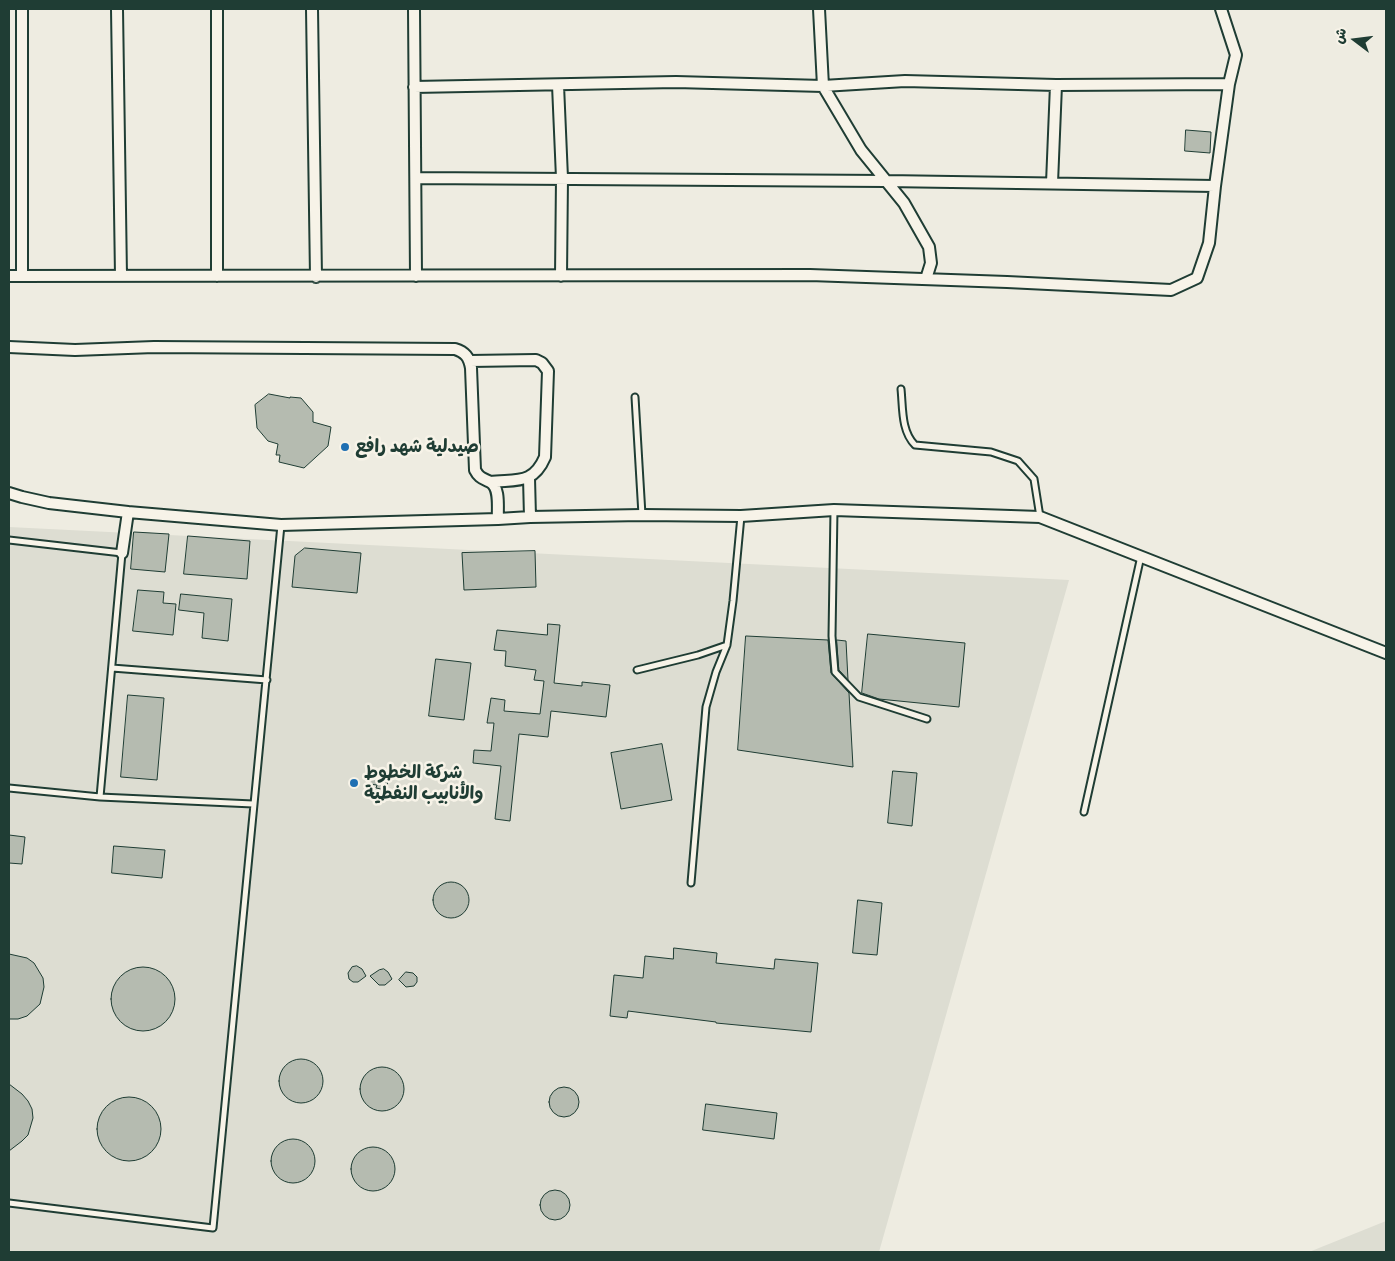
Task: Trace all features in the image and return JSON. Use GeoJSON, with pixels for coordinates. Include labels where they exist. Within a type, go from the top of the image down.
{"type":"FeatureCollection","features":[{"type":"Feature","properties":{"kind":"street"},"geometry":{"type":"LineString","coordinates":[[22,9],[22,276]]}},
{"type":"Feature","properties":{"kind":"street"},"geometry":{"type":"LineString","coordinates":[[117,9],[121,276]]}},
{"type":"Feature","properties":{"kind":"street"},"geometry":{"type":"LineString","coordinates":[[217,9],[217,276]]}},
{"type":"Feature","properties":{"kind":"street"},"geometry":{"type":"LineString","coordinates":[[312,9],[316,277]]}},
{"type":"Feature","properties":{"kind":"street"},"geometry":{"type":"LineString","coordinates":[[414,9],[416,276]]}},
{"type":"Feature","properties":{"kind":"street"},"geometry":{"type":"LineString","coordinates":[[820,9],[823,86],[861,150],[904,203],[929,248],[930,263],[926,279]]}},
{"type":"Feature","properties":{"kind":"street"},"geometry":{"type":"LineString","coordinates":[[9,276],[810,275],[1171,290],[1197,278],[1209,243],[1229,84],[1236,55],[1221,9]]}},
{"type":"Feature","properties":{"kind":"street"},"geometry":{"type":"LineString","coordinates":[[414,87],[676,82],[823,86],[905,81],[1056,86],[1229,84]]}},
{"type":"Feature","properties":{"kind":"street"},"geometry":{"type":"LineString","coordinates":[[558,84],[562,178],[562,276]]}},
{"type":"Feature","properties":{"kind":"street"},"geometry":{"type":"LineString","coordinates":[[1052,183],[1056,86]]}},
{"type":"Feature","properties":{"kind":"street"},"geometry":{"type":"LineString","coordinates":[[416,178],[886,181],[1215,186]]}},
{"type":"Feature","properties":{"kind":"street"},"geometry":{"type":"LineString","coordinates":[[9,347],[75,350],[154,347],[455,349],[462,351],[470,361],[475,470],[481,478],[490,482],[496,490],[498,520]]}},
{"type":"Feature","properties":{"kind":"street"},"geometry":{"type":"LineString","coordinates":[[470,361],[536,360],[542,363],[548,371],[545,457],[540,469],[529,478],[490,482]]}},
{"type":"Feature","properties":{"kind":"street"},"geometry":{"type":"LineString","coordinates":[[529,478],[530,517]]}},
{"type":"Feature","properties":{"kind":"street"},"geometry":{"type":"LineString","coordinates":[[9,493],[35,501],[128,512],[281,525],[498,520],[530,517],[741,516],[834,510],[1040,517],[1386,653]]}},
{"type":"Feature","properties":{"kind":"street"},"geometry":{"type":"LineString","coordinates":[[122,553],[128,512]]}},
{"type":"Feature","properties":{"kind":"lane"},"geometry":{"type":"LineString","coordinates":[[901,389],[905,427],[908,438],[915,445],[991,452],[1018,461],[1034,479],[1040,517]]}},
{"type":"Feature","properties":{"kind":"lane"},"geometry":{"type":"LineString","coordinates":[[635,397],[642,515]]}},
{"type":"Feature","properties":{"kind":"lane"},"geometry":{"type":"LineString","coordinates":[[834,510],[832,636],[835,672],[859,698],[927,719]]}},
{"type":"Feature","properties":{"kind":"lane"},"geometry":{"type":"LineString","coordinates":[[690,883],[706,707],[716,672],[727,645],[741,516]]}},
{"type":"Feature","properties":{"kind":"lane"},"geometry":{"type":"LineString","coordinates":[[9,1203],[213,1228],[281,525]]}},
{"type":"Feature","properties":{"kind":"lane"},"geometry":{"type":"LineString","coordinates":[[9,540],[122,553],[100,797]]}},
{"type":"Feature","properties":{"kind":"lane"},"geometry":{"type":"LineString","coordinates":[[1084,812],[1141,556]]}},
{"type":"Feature","properties":{"kind":"lane"},"geometry":{"type":"LineString","coordinates":[[638,670],[698,655],[727,645]]}},
{"type":"Feature","properties":{"kind":"lane"},"geometry":{"type":"LineString","coordinates":[[112,668],[267,680]]}},
{"type":"Feature","properties":{"kind":"lane"},"geometry":{"type":"LineString","coordinates":[[9,788],[100,797],[253,804]]}},
{"type":"Feature","properties":{"kind":"shaded area"},"geometry":{"type":"Polygon","coordinates":[[[9,527],[1069,580],[879,1252],[9,1252],[9,527]]]}},
{"type":"Feature","properties":{"kind":"shaded area"},"geometry":{"type":"Polygon","coordinates":[[[1386,1221],[1386,1252],[1309,1252],[1386,1221]]]}},
{"type":"Feature","properties":{"kind":"building"},"geometry":{"type":"Polygon","coordinates":[[[1186,130],[1211,132],[1210,153],[1185,151],[1186,130]]]}},
{"type":"Feature","properties":{"kind":"building"},"geometry":{"type":"Polygon","coordinates":[[[269,394],[301,398],[313,412],[313,422],[331,427],[328,446],[304,468],[279,462],[280,455],[276,455],[278,444],[268,441],[257,428],[255,405],[269,394]]]}},
{"type":"Feature","properties":{"kind":"building"},"geometry":{"type":"Polygon","coordinates":[[[134,532],[169,534],[165,572],[131,569],[134,532]]]}},
{"type":"Feature","properties":{"kind":"building"},"geometry":{"type":"Polygon","coordinates":[[[188,536],[250,541],[247,579],[184,574],[188,536]]]}},
{"type":"Feature","properties":{"kind":"building"},"geometry":{"type":"Polygon","coordinates":[[[305,548],[361,553],[357,593],[292,587],[295,556],[305,548]]]}},
{"type":"Feature","properties":{"kind":"building"},"geometry":{"type":"Polygon","coordinates":[[[535,551],[536,587],[464,590],[462,553],[535,551]]]}},
{"type":"Feature","properties":{"kind":"building"},"geometry":{"type":"Polygon","coordinates":[[[138,590],[164,592],[163,603],[176,604],[173,635],[133,631],[138,590]]]}},
{"type":"Feature","properties":{"kind":"building"},"geometry":{"type":"Polygon","coordinates":[[[181,594],[232,599],[228,641],[202,638],[204,613],[179,610],[181,594]]]}},
{"type":"Feature","properties":{"kind":"building"},"geometry":{"type":"Polygon","coordinates":[[[548,624],[560,625],[554,683],[582,686],[582,682],[610,685],[606,717],[551,711],[548,737],[519,734],[510,821],[495,819],[501,766],[473,763],[474,750],[491,751],[494,723],[487,723],[491,698],[505,700],[504,711],[540,714],[544,681],[534,680],[536,670],[505,666],[506,651],[494,650],[497,630],[547,635],[548,624]]]}},
{"type":"Feature","properties":{"kind":"building"},"geometry":{"type":"Polygon","coordinates":[[[868,634],[965,643],[959,707],[879,699],[862,693],[868,634]]]}},
{"type":"Feature","properties":{"kind":"building"},"geometry":{"type":"Polygon","coordinates":[[[746,636],[828,640],[831,673],[849,693],[853,767],[738,750],[746,636]]]}},
{"type":"Feature","properties":{"kind":"building"},"geometry":{"type":"Polygon","coordinates":[[[837,640],[846,641],[848,680],[839,670],[837,640]]]}},
{"type":"Feature","properties":{"kind":"building"},"geometry":{"type":"Polygon","coordinates":[[[436,659],[471,663],[464,720],[429,716],[436,659]]]}},
{"type":"Feature","properties":{"kind":"building"},"geometry":{"type":"Polygon","coordinates":[[[128,695],[164,698],[157,780],[121,777],[128,695]]]}},
{"type":"Feature","properties":{"kind":"building"},"geometry":{"type":"Polygon","coordinates":[[[662,744],[672,800],[621,809],[611,753],[662,744]]]}},
{"type":"Feature","properties":{"kind":"building"},"geometry":{"type":"Polygon","coordinates":[[[380,769],[390,772],[386,790],[376,788],[377,785],[369,784],[372,771],[379,772],[380,769]]]}},
{"type":"Feature","properties":{"kind":"building"},"geometry":{"type":"Polygon","coordinates":[[[893,771],[917,773],[912,826],[888,823],[893,771]]]}},
{"type":"Feature","properties":{"kind":"building"},"geometry":{"type":"Polygon","coordinates":[[[9,835],[25,837],[22,864],[9,863],[9,835]]]}},
{"type":"Feature","properties":{"kind":"building"},"geometry":{"type":"Polygon","coordinates":[[[114,846],[165,850],[162,878],[112,873],[114,846]]]}},
{"type":"Feature","properties":{"kind":"building"},"geometry":{"type":"Polygon","coordinates":[[[451,882],[464,887],[469,900],[464,913],[451,918],[438,913],[433,900],[438,887],[451,882]]]}},
{"type":"Feature","properties":{"kind":"building"},"geometry":{"type":"Polygon","coordinates":[[[858,900],[882,903],[877,955],[853,953],[858,900]]]}},
{"type":"Feature","properties":{"kind":"building"},"geometry":{"type":"Polygon","coordinates":[[[674,948],[717,953],[716,963],[774,969],[775,959],[818,963],[811,1032],[716,1023],[628,1011],[627,1018],[610,1016],[614,975],[643,978],[645,956],[673,959],[674,948]]]}},
{"type":"Feature","properties":{"kind":"building"},"geometry":{"type":"Polygon","coordinates":[[[9,954],[27,958],[34,963],[43,978],[44,987],[40,1004],[27,1016],[18,1019],[9,1019],[9,954]]]}},
{"type":"Feature","properties":{"kind":"building"},"geometry":{"type":"Polygon","coordinates":[[[357,966],[362,969],[366,976],[358,982],[353,982],[349,979],[348,973],[352,967],[357,966]]]}},
{"type":"Feature","properties":{"kind":"building"},"geometry":{"type":"Polygon","coordinates":[[[137,967],[149,967],[166,976],[173,987],[175,999],[173,1011],[166,1022],[149,1031],[137,1031],[125,1026],[116,1017],[111,1005],[111,993],[116,981],[125,972],[137,967]]]}},
{"type":"Feature","properties":{"kind":"building"},"geometry":{"type":"Polygon","coordinates":[[[384,969],[392,979],[385,985],[379,985],[370,976],[384,969]]]}},
{"type":"Feature","properties":{"kind":"building"},"geometry":{"type":"Polygon","coordinates":[[[406,972],[413,973],[417,977],[417,982],[414,986],[406,987],[399,980],[406,972]]]}},
{"type":"Feature","properties":{"kind":"building"},"geometry":{"type":"Polygon","coordinates":[[[297,1059],[305,1059],[317,1065],[323,1081],[317,1097],[305,1103],[297,1103],[285,1097],[279,1085],[279,1077],[285,1065],[297,1059]]]}},
{"type":"Feature","properties":{"kind":"building"},"geometry":{"type":"Polygon","coordinates":[[[378,1067],[386,1067],[398,1073],[404,1089],[398,1105],[386,1111],[378,1111],[366,1105],[360,1093],[360,1085],[366,1073],[378,1067]]]}},
{"type":"Feature","properties":{"kind":"building"},"geometry":{"type":"Polygon","coordinates":[[[9,1084],[28,1101],[32,1109],[33,1118],[28,1135],[9,1151],[9,1084]]]}},
{"type":"Feature","properties":{"kind":"building"},"geometry":{"type":"Polygon","coordinates":[[[564,1087],[570,1088],[578,1096],[578,1108],[570,1116],[564,1117],[558,1116],[550,1108],[549,1102],[550,1096],[558,1088],[564,1087]]]}},
{"type":"Feature","properties":{"kind":"building"},"geometry":{"type":"Polygon","coordinates":[[[123,1097],[135,1097],[152,1106],[159,1117],[161,1129],[159,1141],[152,1152],[135,1161],[123,1161],[111,1156],[102,1147],[97,1135],[97,1123],[102,1111],[111,1102],[123,1097]]]}},
{"type":"Feature","properties":{"kind":"building"},"geometry":{"type":"Polygon","coordinates":[[[706,1104],[777,1113],[774,1139],[703,1130],[706,1104]]]}},
{"type":"Feature","properties":{"kind":"building"},"geometry":{"type":"Polygon","coordinates":[[[289,1139],[297,1139],[309,1145],[315,1161],[309,1177],[297,1183],[289,1183],[277,1177],[271,1165],[271,1157],[277,1145],[289,1139]]]}},
{"type":"Feature","properties":{"kind":"building"},"geometry":{"type":"Polygon","coordinates":[[[369,1147],[377,1147],[389,1153],[395,1169],[389,1185],[377,1191],[369,1191],[357,1185],[351,1173],[351,1165],[357,1153],[369,1147]]]}},
{"type":"Feature","properties":{"kind":"building"},"geometry":{"type":"Polygon","coordinates":[[[555,1190],[561,1191],[569,1199],[569,1211],[561,1219],[555,1220],[549,1219],[541,1211],[540,1205],[541,1199],[549,1191],[555,1190]]]}},
{"type":"Feature","properties":{"kind":"place","name":"صيدلية شهد رافع"},"geometry":{"type":"Point","coordinates":[345,447]}},
{"type":"Feature","properties":{"kind":"place","name":"شركة الخطوط والأنابيب النفطية"},"geometry":{"type":"Point","coordinates":[354,783]}}]}
